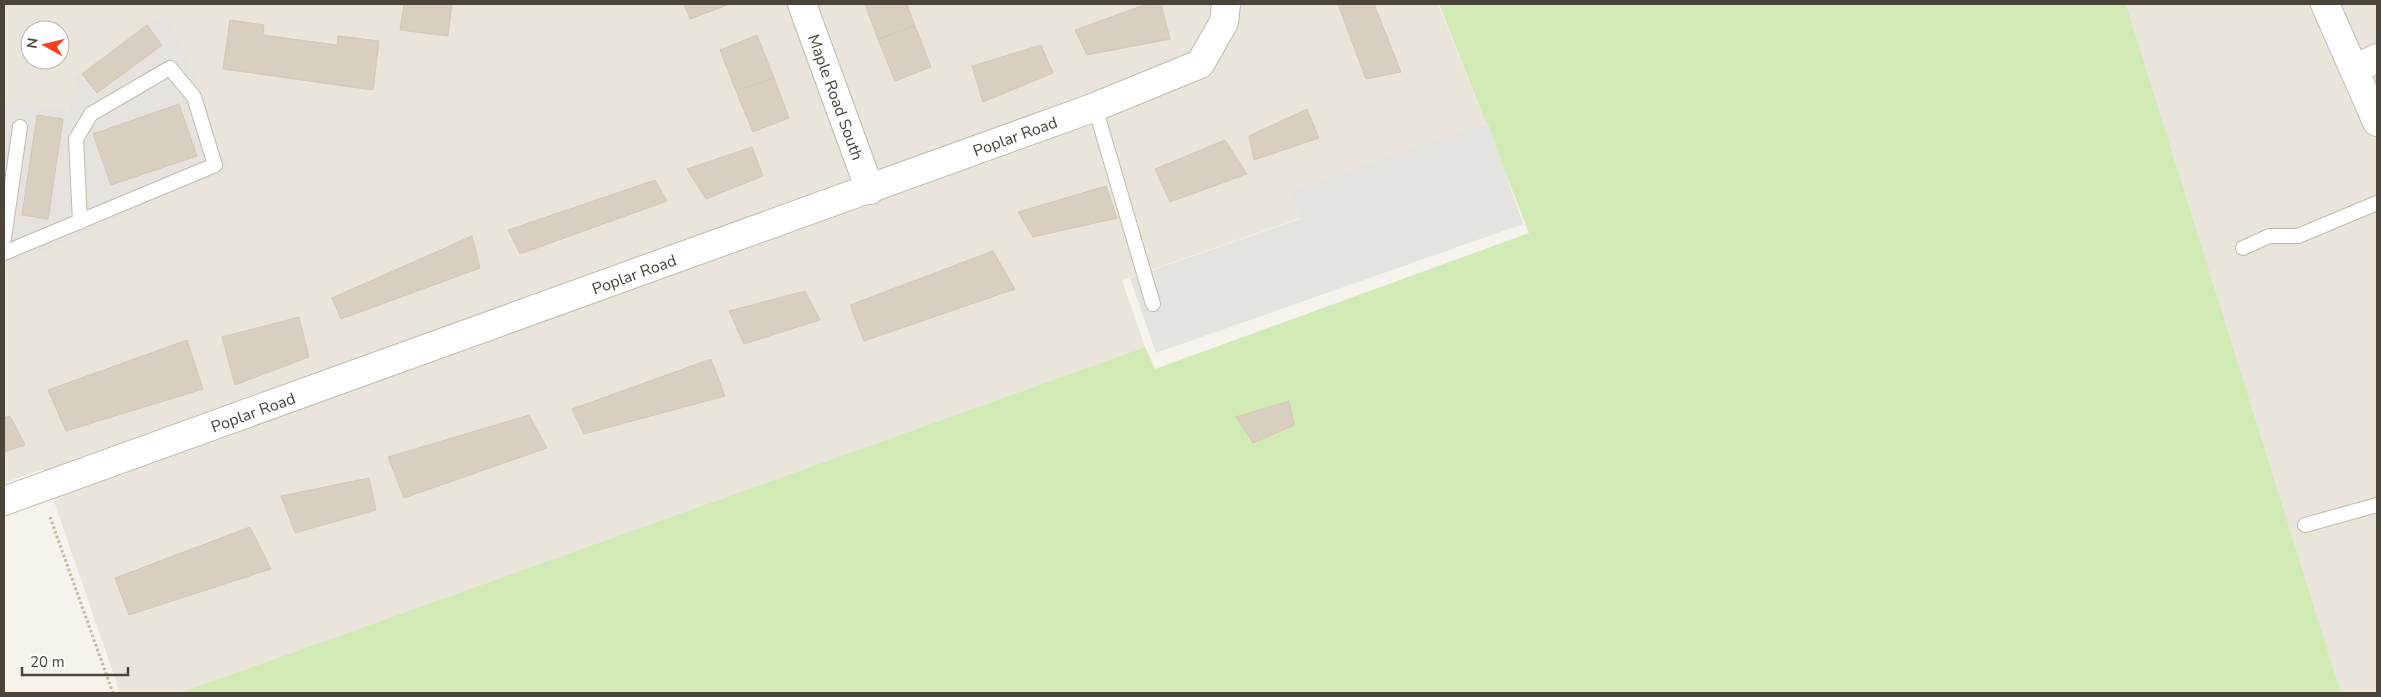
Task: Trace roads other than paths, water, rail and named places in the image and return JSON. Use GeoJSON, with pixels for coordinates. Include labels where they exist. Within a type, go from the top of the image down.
{"type":"FeatureCollection","features":[{"type":"Feature","properties":{"kind":"street","name":"Maple Road South"},"geometry":{"type":"LineString","coordinates":[[802,4],[870,190]]}},
{"type":"Feature","properties":{"kind":"street","name":"Poplar Road"},"geometry":{"type":"LineString","coordinates":[[4,501],[870,190],[1095,107],[1200,64],[1224,22],[1226,4]]}},
{"type":"Feature","properties":{"kind":"street"},"geometry":{"type":"LineString","coordinates":[[2325,4],[2366,64],[2377,122]]}},
{"type":"Feature","properties":{"kind":"lane"},"geometry":{"type":"LineString","coordinates":[[4,253],[80,222],[215,165],[194,97],[170,68],[91,114],[76,139],[80,222]]}},
{"type":"Feature","properties":{"kind":"lane"},"geometry":{"type":"LineString","coordinates":[[1095,107],[1153,304]]}},
{"type":"Feature","properties":{"kind":"lane"},"geometry":{"type":"LineString","coordinates":[[4,238],[20,128]]}},
{"type":"Feature","properties":{"kind":"lane"},"geometry":{"type":"LineString","coordinates":[[2243,248],[2268,236],[2298,236],[2377,203]]}},
{"type":"Feature","properties":{"kind":"lane"},"geometry":{"type":"LineString","coordinates":[[2305,525],[2377,505]]}}]}
